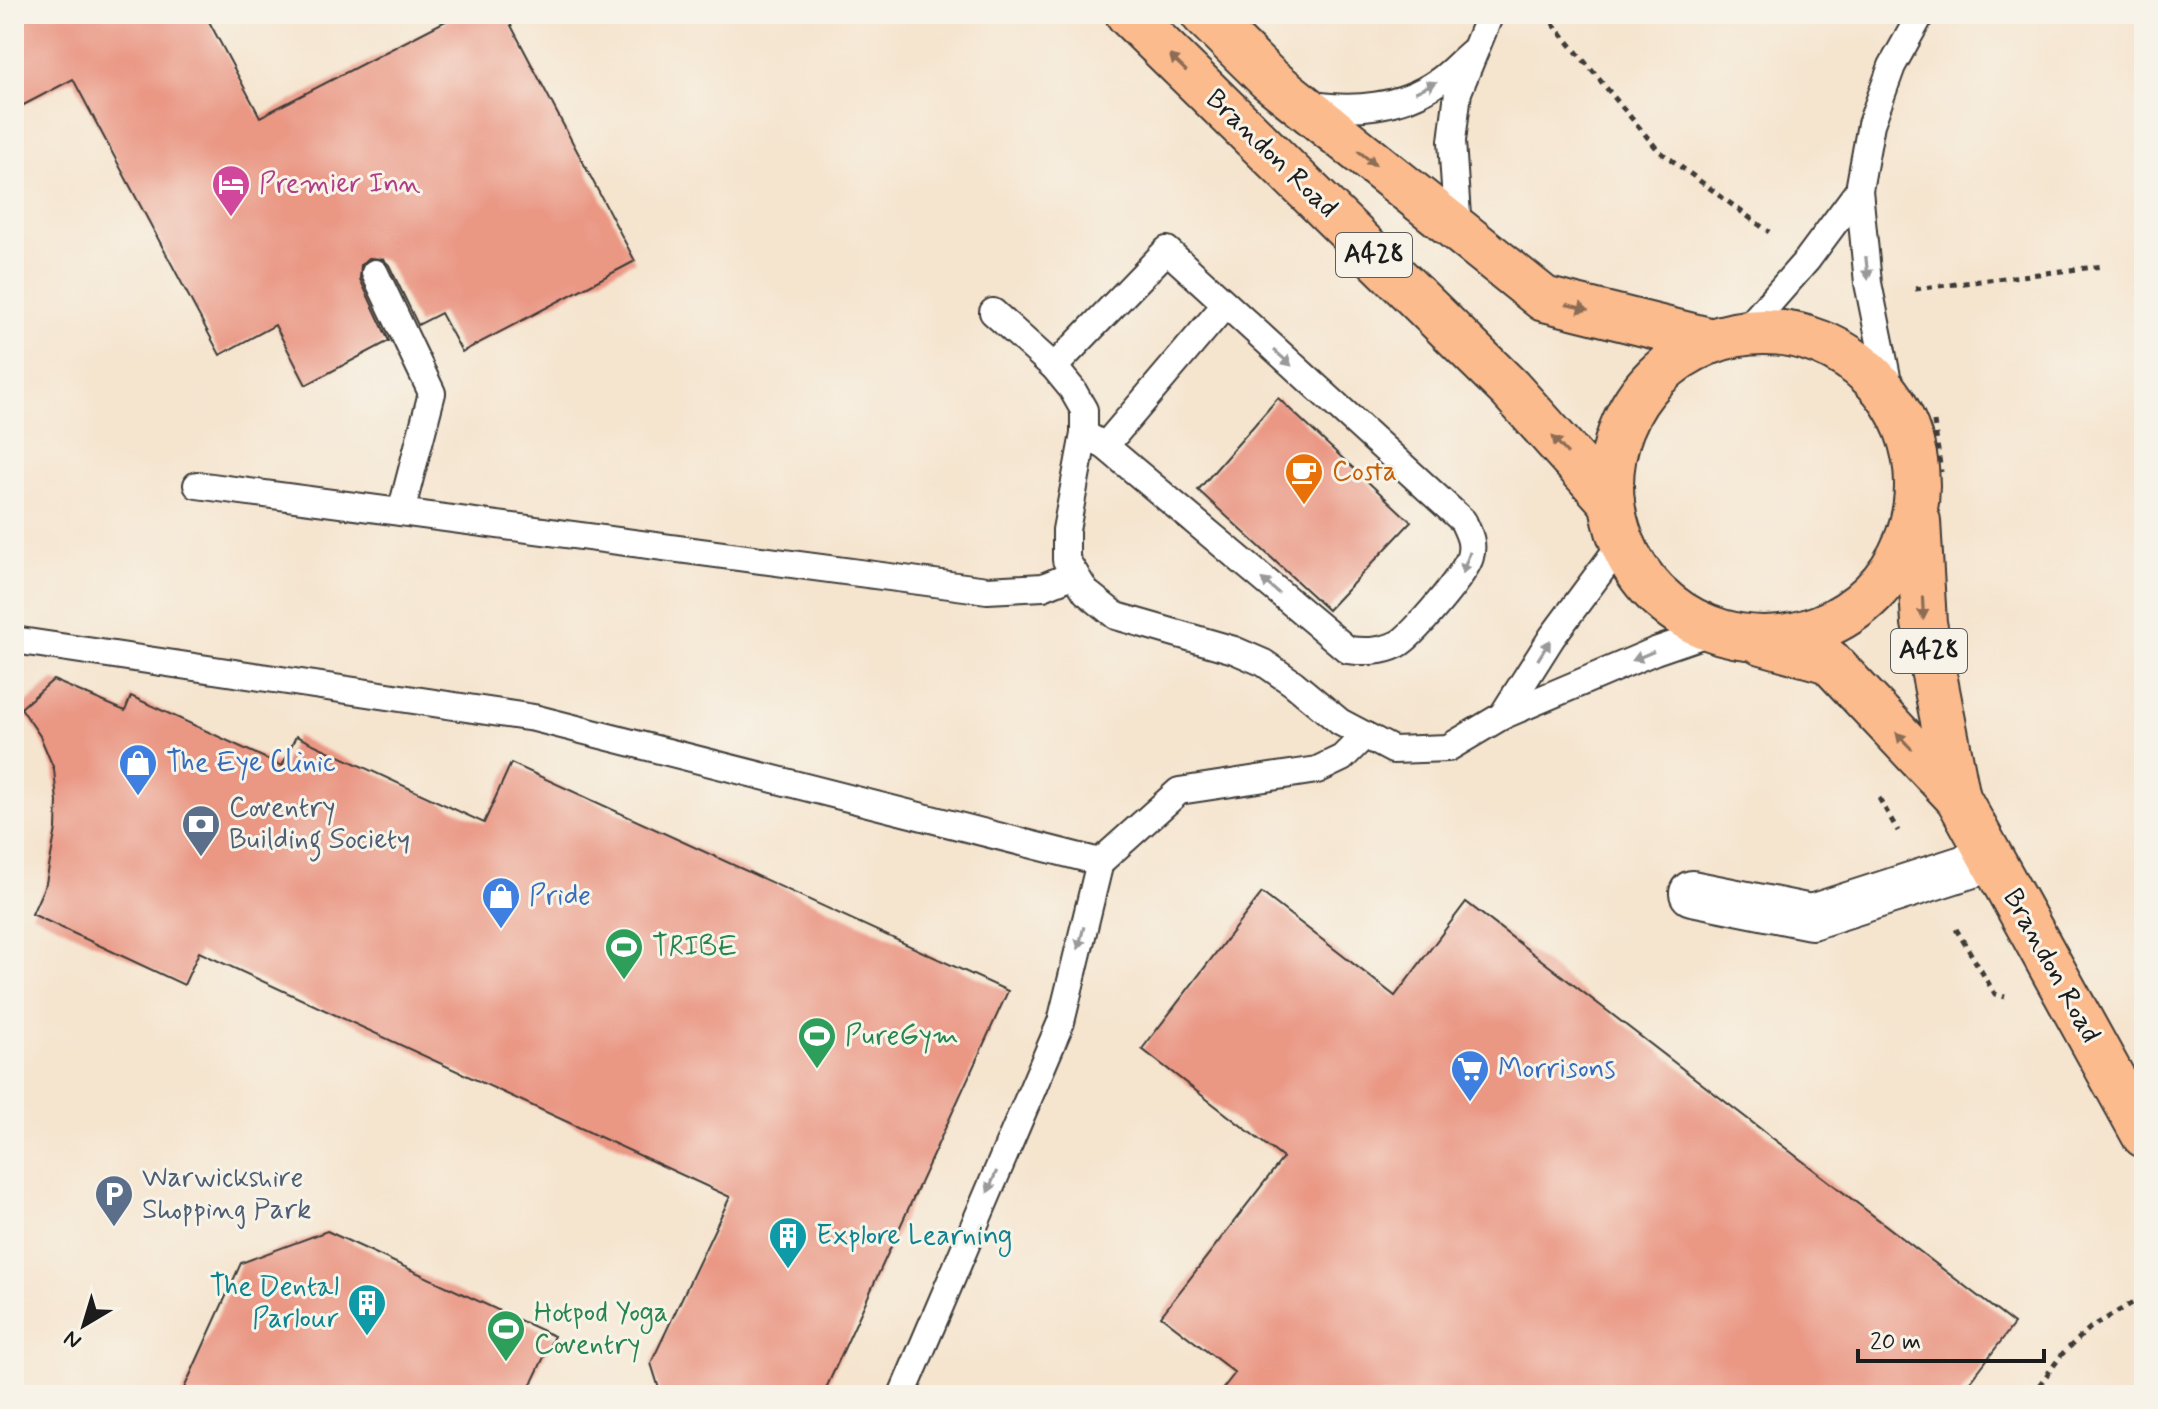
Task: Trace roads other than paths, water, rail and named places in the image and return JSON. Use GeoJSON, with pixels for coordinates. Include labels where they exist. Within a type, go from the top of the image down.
{"type":"FeatureCollection","features":[{"type":"Feature","properties":{"kind":"main road","name":"Brandon Road"},"geometry":{"type":"LineString","coordinates":[[1128,14],[1510,389],[1612,503]]}},
{"type":"Feature","properties":{"kind":"main road","name":"Brandon Road"},"geometry":{"type":"LineString","coordinates":[[1203,14],[1268,78],[1544,299],[1728,337],[1776,333],[1805,338],[1840,352],[1870,374],[1892,401],[1910,439],[1917,469],[1924,623],[1958,798]]}},
{"type":"Feature","properties":{"kind":"main road"},"geometry":{"type":"LineString","coordinates":[[1728,337],[1666,367],[1649,384],[1630,412],[1613,458],[1612,503],[1621,544],[1637,571],[1661,597],[1684,616],[1728,633],[1768,638],[1800,634],[1857,608],[1879,587],[1896,564],[1909,536],[1917,502]]}},
{"type":"Feature","properties":{"kind":"main road","name":"Brandon Road"},"geometry":{"type":"LineString","coordinates":[[1728,633],[1829,661],[1958,798],[2144,1135]]}},
{"type":"Feature","properties":{"kind":"street"},"geometry":{"type":"LineString","coordinates":[[1692,893],[1811,917],[1991,859]]}},
{"type":"Feature","properties":{"kind":"lane"},"geometry":{"type":"LineString","coordinates":[[1458,231],[1452,141],[1458,92],[1490,14]]}},
{"type":"Feature","properties":{"kind":"lane"},"geometry":{"type":"LineString","coordinates":[[1892,401],[1868,283],[1859,190],[1871,124],[1892,66],[1921,14]]}},
{"type":"Feature","properties":{"kind":"lane"},"geometry":{"type":"LineString","coordinates":[[1296,101],[1336,109],[1391,104],[1438,82],[1475,49]]}},
{"type":"Feature","properties":{"kind":"lane"},"geometry":{"type":"LineString","coordinates":[[1728,337],[1807,260],[1859,190]]}},
{"type":"Feature","properties":{"kind":"lane"},"geometry":{"type":"LineString","coordinates":[[993,312],[1054,367],[1072,389],[1084,410],[1094,440],[1348,650],[1366,652],[1387,649],[1402,642],[1462,575],[1470,557],[1472,539],[1463,521],[1167,250],[1054,367]]}},
{"type":"Feature","properties":{"kind":"lane"},"geometry":{"type":"LineString","coordinates":[[375,273],[432,393],[401,512]]}},
{"type":"Feature","properties":{"kind":"lane"},"geometry":{"type":"LineString","coordinates":[[1225,305],[1094,440],[1066,530],[1066,560],[1086,592],[1116,616],[1234,650],[1264,663],[1340,722],[1393,750],[1448,748],[1502,716],[1655,651],[1728,633]]}},
{"type":"Feature","properties":{"kind":"lane"},"geometry":{"type":"LineString","coordinates":[[197,485],[987,590],[1043,587],[1075,574]]}},
{"type":"Feature","properties":{"kind":"lane"},"geometry":{"type":"LineString","coordinates":[[1502,716],[1552,637],[1621,544]]}},
{"type":"Feature","properties":{"kind":"lane"},"geometry":{"type":"LineString","coordinates":[[14,640],[534,718],[1100,862]]}},
{"type":"Feature","properties":{"kind":"lane"},"geometry":{"type":"LineString","coordinates":[[902,1395],[1061,1022],[1100,862],[1179,791],[1317,770],[1342,758],[1365,735]]}},
{"type":"Feature","properties":{"kind":"place","name":"Premier Inn"},"geometry":{"type":"Point","coordinates":[231,218]}},
{"type":"Feature","properties":{"kind":"place","name":"Costa"},"geometry":{"type":"Point","coordinates":[1304,506]}},
{"type":"Feature","properties":{"kind":"place","name":"The Eye Clinic"},"geometry":{"type":"Point","coordinates":[138,797]}},
{"type":"Feature","properties":{"kind":"place","name":"Coventry Building Society"},"geometry":{"type":"Point","coordinates":[201,858]}},
{"type":"Feature","properties":{"kind":"place","name":"Pride"},"geometry":{"type":"Point","coordinates":[501,930]}},
{"type":"Feature","properties":{"kind":"place","name":"TRIBE"},"geometry":{"type":"Point","coordinates":[624,981]}},
{"type":"Feature","properties":{"kind":"place","name":"PureGym"},"geometry":{"type":"Point","coordinates":[817,1070]}},
{"type":"Feature","properties":{"kind":"place","name":"Morrisons"},"geometry":{"type":"Point","coordinates":[1470,1103]}},
{"type":"Feature","properties":{"kind":"place","name":"Warwickshire Shopping Park"},"geometry":{"type":"Point","coordinates":[114,1228]}},
{"type":"Feature","properties":{"kind":"place","name":"Explore Learning"},"geometry":{"type":"Point","coordinates":[788,1270]}},
{"type":"Feature","properties":{"kind":"place","name":"The Dental Parlour"},"geometry":{"type":"Point","coordinates":[367,1337]}},
{"type":"Feature","properties":{"kind":"place","name":"Hotpod Yoga Coventry"},"geometry":{"type":"Point","coordinates":[506,1363]}}]}
